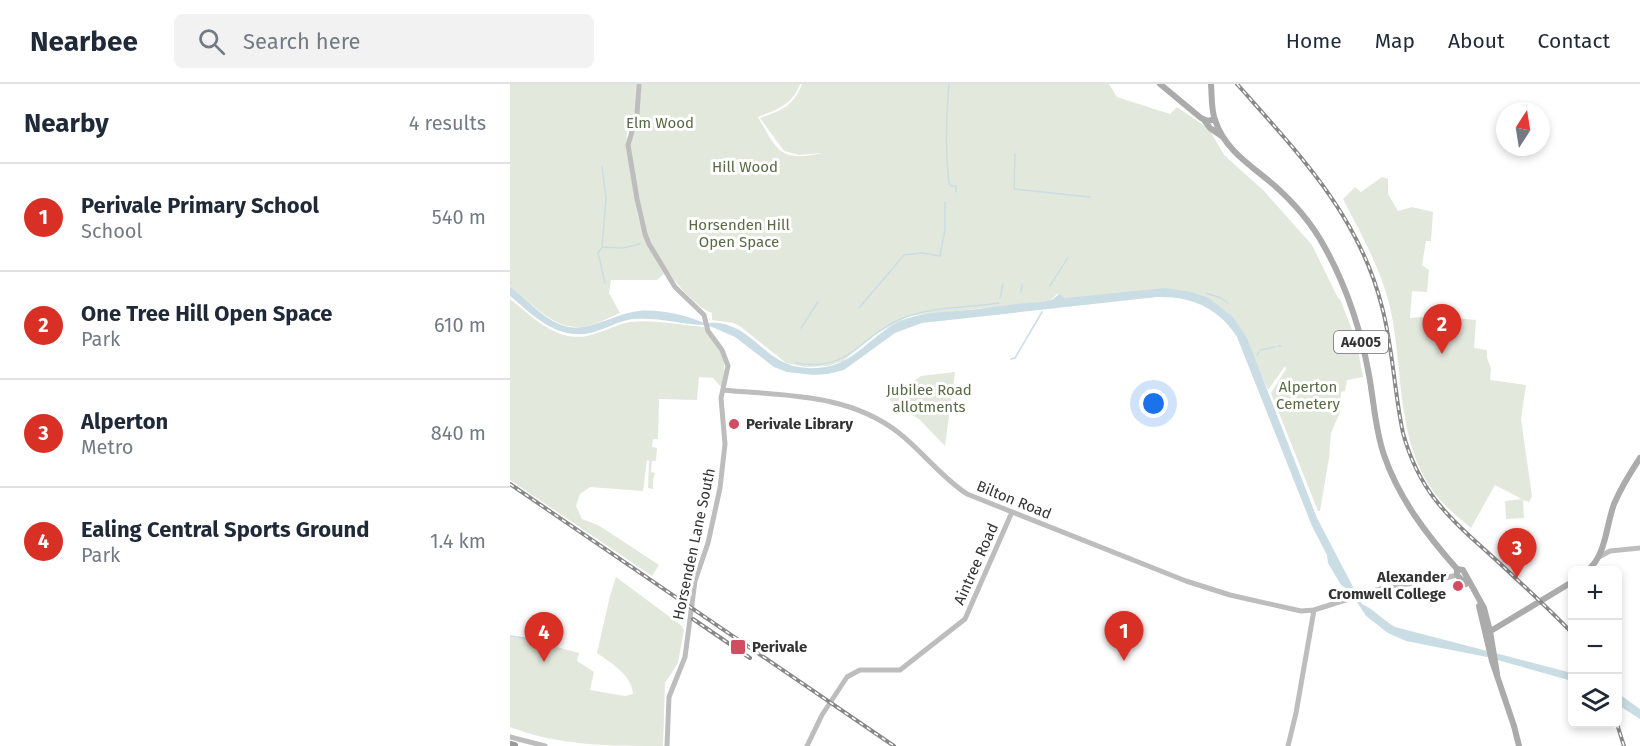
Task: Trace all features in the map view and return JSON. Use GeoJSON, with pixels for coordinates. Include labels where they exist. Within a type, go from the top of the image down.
{"type":"FeatureCollection","features":[{"type":"Feature","properties":{"kind":"main road"},"geometry":{"type":"LineString","coordinates":[[1160,84],[1204,120],[1215,119]]}},
{"type":"Feature","properties":{"kind":"main road","name":"A4005"},"geometry":{"type":"LineString","coordinates":[[1211,84],[1215,119],[1223,137],[1233,152],[1286,196],[1324,247],[1343,287],[1358,330],[1368,371],[1379,436],[1390,472],[1410,510],[1480,598],[1497,674],[1515,726],[1519,746]]}},
{"type":"Feature","properties":{"kind":"main road","name":"A4005"},"geometry":{"type":"LineString","coordinates":[[1204,120],[1210,128],[1223,137]]}},
{"type":"Feature","properties":{"kind":"main road"},"geometry":{"type":"LineString","coordinates":[[1591,566],[1599,556],[1620,492],[1640,458]]}},
{"type":"Feature","properties":{"kind":"main road"},"geometry":{"type":"LineString","coordinates":[[1488,632],[1568,584]]}},
{"type":"Feature","properties":{"kind":"street","name":"Horsenden Lane South"},"geometry":{"type":"LineString","coordinates":[[639,84],[637,114],[628,145],[640,217],[649,244],[668,277],[680,294],[705,315],[707,325],[728,362],[728,374],[721,408],[725,444],[720,488],[708,543],[695,581],[685,657],[669,697],[667,746]]}},
{"type":"Feature","properties":{"kind":"street","name":"Bilton Road"},"geometry":{"type":"LineString","coordinates":[[723,390],[829,400],[862,411],[900,434],[962,491],[1186,581],[1239,597],[1301,611],[1314,610]]}},
{"type":"Feature","properties":{"kind":"street","name":"Aintree Road"},"geometry":{"type":"LineString","coordinates":[[807,746],[822,715],[847,677],[865,669],[900,670],[965,619],[1012,512]]}},
{"type":"Feature","properties":{"kind":"street"},"geometry":{"type":"LineString","coordinates":[[1601,549],[1610,551],[1640,548]]}},
{"type":"Feature","properties":{"kind":"street"},"geometry":{"type":"LineString","coordinates":[[1599,556],[1610,551]]}},
{"type":"Feature","properties":{"kind":"street"},"geometry":{"type":"LineString","coordinates":[[1288,746],[1314,610],[1395,585],[1434,581],[1459,573]]}},
{"type":"Feature","properties":{"kind":"street"},"geometry":{"type":"LineString","coordinates":[[510,736],[515,744],[545,746]]}},
{"type":"Feature","properties":{"kind":"green space","name":"Horsenden Hill Open Space"},"geometry":{"type":"Polygon","coordinates":[[[510,84],[636,84],[635,112],[627,132],[626,148],[638,217],[645,240],[664,274],[657,280],[611,280],[609,293],[620,313],[598,323],[584,327],[571,327],[560,323],[540,311],[510,287],[510,84]]]}},
{"type":"Feature","properties":{"kind":"green space"},"geometry":{"type":"Polygon","coordinates":[[[641,84],[800,84],[789,101],[778,109],[758,117],[782,152],[798,156],[823,153],[799,155],[784,151],[760,118],[775,113],[791,103],[802,84],[1109,84],[1117,97],[1170,114],[1177,107],[1209,129],[1224,155],[1263,190],[1312,245],[1340,299],[1356,340],[1363,377],[1347,380],[1345,391],[1341,392],[1340,412],[1331,433],[1320,511],[1318,511],[1271,393],[1286,369],[1285,366],[1268,390],[1240,328],[1227,312],[1202,296],[1176,290],[1067,299],[1057,294],[1050,301],[909,316],[876,334],[843,361],[828,366],[805,367],[786,363],[741,327],[734,323],[712,320],[712,313],[694,302],[667,270],[653,249],[645,229],[630,148],[631,138],[638,121],[641,84]]]}},
{"type":"Feature","properties":{"kind":"green space"},"geometry":{"type":"Polygon","coordinates":[[[1382,177],[1388,179],[1388,194],[1398,211],[1412,207],[1433,212],[1431,241],[1426,241],[1422,265],[1429,270],[1427,292],[1412,291],[1410,318],[1434,316],[1476,320],[1474,348],[1487,350],[1491,368],[1490,380],[1526,385],[1521,419],[1532,496],[1529,502],[1523,500],[1524,518],[1506,519],[1505,501],[1522,499],[1495,485],[1471,528],[1444,504],[1428,484],[1417,462],[1404,415],[1396,341],[1389,302],[1372,256],[1343,199],[1355,187],[1361,192],[1382,177]]]}},
{"type":"Feature","properties":{"kind":"green space"},"geometry":{"type":"Polygon","coordinates":[[[510,299],[547,328],[568,336],[591,335],[630,322],[658,322],[704,327],[719,349],[724,361],[721,387],[713,378],[699,377],[697,400],[659,399],[658,439],[653,439],[652,447],[657,448],[656,461],[652,461],[651,472],[655,473],[653,489],[648,488],[649,461],[647,460],[643,491],[590,487],[580,494],[576,506],[582,519],[598,525],[659,565],[652,576],[510,480],[510,299]]]}},
{"type":"Feature","properties":{"kind":"green space","name":"Jubilee Road allotments"},"geometry":{"type":"Polygon","coordinates":[[[955,372],[945,446],[920,420],[888,399],[921,376],[955,372]]]}},
{"type":"Feature","properties":{"kind":"green space"},"geometry":{"type":"Polygon","coordinates":[[[1521,537],[1523,555],[1505,557],[1503,539],[1521,537]]]}},
{"type":"Feature","properties":{"kind":"green space"},"geometry":{"type":"Polygon","coordinates":[[[616,577],[682,626],[684,630],[678,663],[665,683],[663,746],[585,744],[547,738],[510,727],[510,637],[527,639],[579,653],[577,661],[594,672],[590,690],[625,696],[633,694],[625,675],[597,653],[616,577]]]}},
{"type":"Feature","properties":{"kind":"shaded area"},"geometry":{"type":"Polygon","coordinates":[[[510,287],[550,319],[565,326],[593,325],[639,311],[671,313],[704,323],[719,323],[734,327],[746,334],[777,359],[790,365],[806,368],[825,367],[845,360],[898,322],[927,314],[1041,302],[1052,300],[1059,294],[1065,298],[1165,288],[1191,292],[1209,298],[1233,317],[1247,338],[1317,518],[1362,604],[1395,627],[1564,671],[1568,672],[1568,680],[1487,657],[1406,641],[1388,633],[1366,616],[1350,591],[1341,585],[1328,563],[1327,555],[1312,526],[1237,337],[1222,318],[1193,302],[1157,297],[922,323],[895,333],[844,370],[813,375],[787,372],[774,367],[735,337],[703,325],[634,319],[594,332],[570,334],[548,326],[510,296],[510,287]]]}},
{"type":"Feature","properties":{"kind":"shaded area"},"geometry":{"type":"Polygon","coordinates":[[[1622,696],[1640,709],[1640,719],[1622,708],[1622,696]]]}},
{"type":"Feature","properties":{"kind":"waterway"},"geometry":{"type":"LineString","coordinates":[[949,84],[947,158],[949,183],[951,186],[956,186],[956,192]]}},
{"type":"Feature","properties":{"kind":"waterway"},"geometry":{"type":"LineString","coordinates":[[1015,154],[1014,189],[1090,197]]}},
{"type":"Feature","properties":{"kind":"waterway"},"geometry":{"type":"LineString","coordinates":[[602,167],[606,199],[602,247],[598,253],[605,283]]}},
{"type":"Feature","properties":{"kind":"waterway"},"geometry":{"type":"LineString","coordinates":[[859,308],[904,255],[922,253],[940,256],[945,229],[945,202]]}},
{"type":"Feature","properties":{"kind":"waterway"},"geometry":{"type":"LineString","coordinates":[[602,247],[623,248],[640,244]]}},
{"type":"Feature","properties":{"kind":"waterway"},"geometry":{"type":"LineString","coordinates":[[1050,286],[1068,257]]}},
{"type":"Feature","properties":{"kind":"waterway"},"geometry":{"type":"LineString","coordinates":[[1000,298],[1003,284]]}},
{"type":"Feature","properties":{"kind":"waterway"},"geometry":{"type":"LineString","coordinates":[[1021,292],[1022,284]]}},
{"type":"Feature","properties":{"kind":"waterway"},"geometry":{"type":"LineString","coordinates":[[1206,293],[1228,303]]}},
{"type":"Feature","properties":{"kind":"waterway"},"geometry":{"type":"LineString","coordinates":[[801,328],[818,302]]}},
{"type":"Feature","properties":{"kind":"waterway"},"geometry":{"type":"LineString","coordinates":[[796,363],[815,365],[843,358],[888,325],[914,314],[938,309],[999,303]]}},
{"type":"Feature","properties":{"kind":"waterway"},"geometry":{"type":"LineString","coordinates":[[1011,359],[1015,358],[1042,312]]}},
{"type":"Feature","properties":{"kind":"waterway"},"geometry":{"type":"LineString","coordinates":[[1260,350],[1275,347]]}},
{"type":"Feature","properties":{"kind":"waterway"},"geometry":{"type":"LineString","coordinates":[[510,636],[531,639],[540,643]]}},
{"type":"Feature","properties":{"kind":"railway"},"geometry":{"type":"LineString","coordinates":[[1237,84],[1324,187],[1358,243],[1372,274],[1386,322],[1403,433],[1410,455],[1428,490],[1465,532],[1568,629]]}},
{"type":"Feature","properties":{"kind":"railway"},"geometry":{"type":"LineString","coordinates":[[510,484],[894,746]]}},
{"type":"Feature","properties":{"kind":"railway"},"geometry":{"type":"LineString","coordinates":[[693,619],[750,658]]}},
{"type":"Feature","properties":{"kind":"railway"},"geometry":{"type":"LineString","coordinates":[[1618,728],[1624,746]]}},
{"type":"Feature","properties":{"kind":"place","name":"One Tree Hill Open Space"},"geometry":{"type":"Point","coordinates":[1442,354]}},
{"type":"Feature","properties":{"kind":"place","name":"Perivale Library"},"geometry":{"type":"Point","coordinates":[734,424]}},
{"type":"Feature","properties":{"kind":"place","name":"Alperton"},"geometry":{"type":"Point","coordinates":[1517,578]}},
{"type":"Feature","properties":{"kind":"place","name":"Alexander Cromwell College"},"geometry":{"type":"Point","coordinates":[1458,586]}},
{"type":"Feature","properties":{"kind":"place","name":"Perivale"},"geometry":{"type":"Point","coordinates":[738,647]}},
{"type":"Feature","properties":{"kind":"place","name":"Perivale Primary School"},"geometry":{"type":"Point","coordinates":[1124,661]}},
{"type":"Feature","properties":{"kind":"place","name":"Ealing Central Sports Ground"},"geometry":{"type":"Point","coordinates":[544,662]}},
{"type":"Feature","properties":{"kind":"park label","name":"Elm Wood"},"geometry":{"type":"Point","coordinates":[660,123]}},
{"type":"Feature","properties":{"kind":"park label","name":"Hill Wood"},"geometry":{"type":"Point","coordinates":[745,167]}},
{"type":"Feature","properties":{"kind":"park label","name":"Alperton Cemetery"},"geometry":{"type":"Point","coordinates":[1308,396]}}]}
